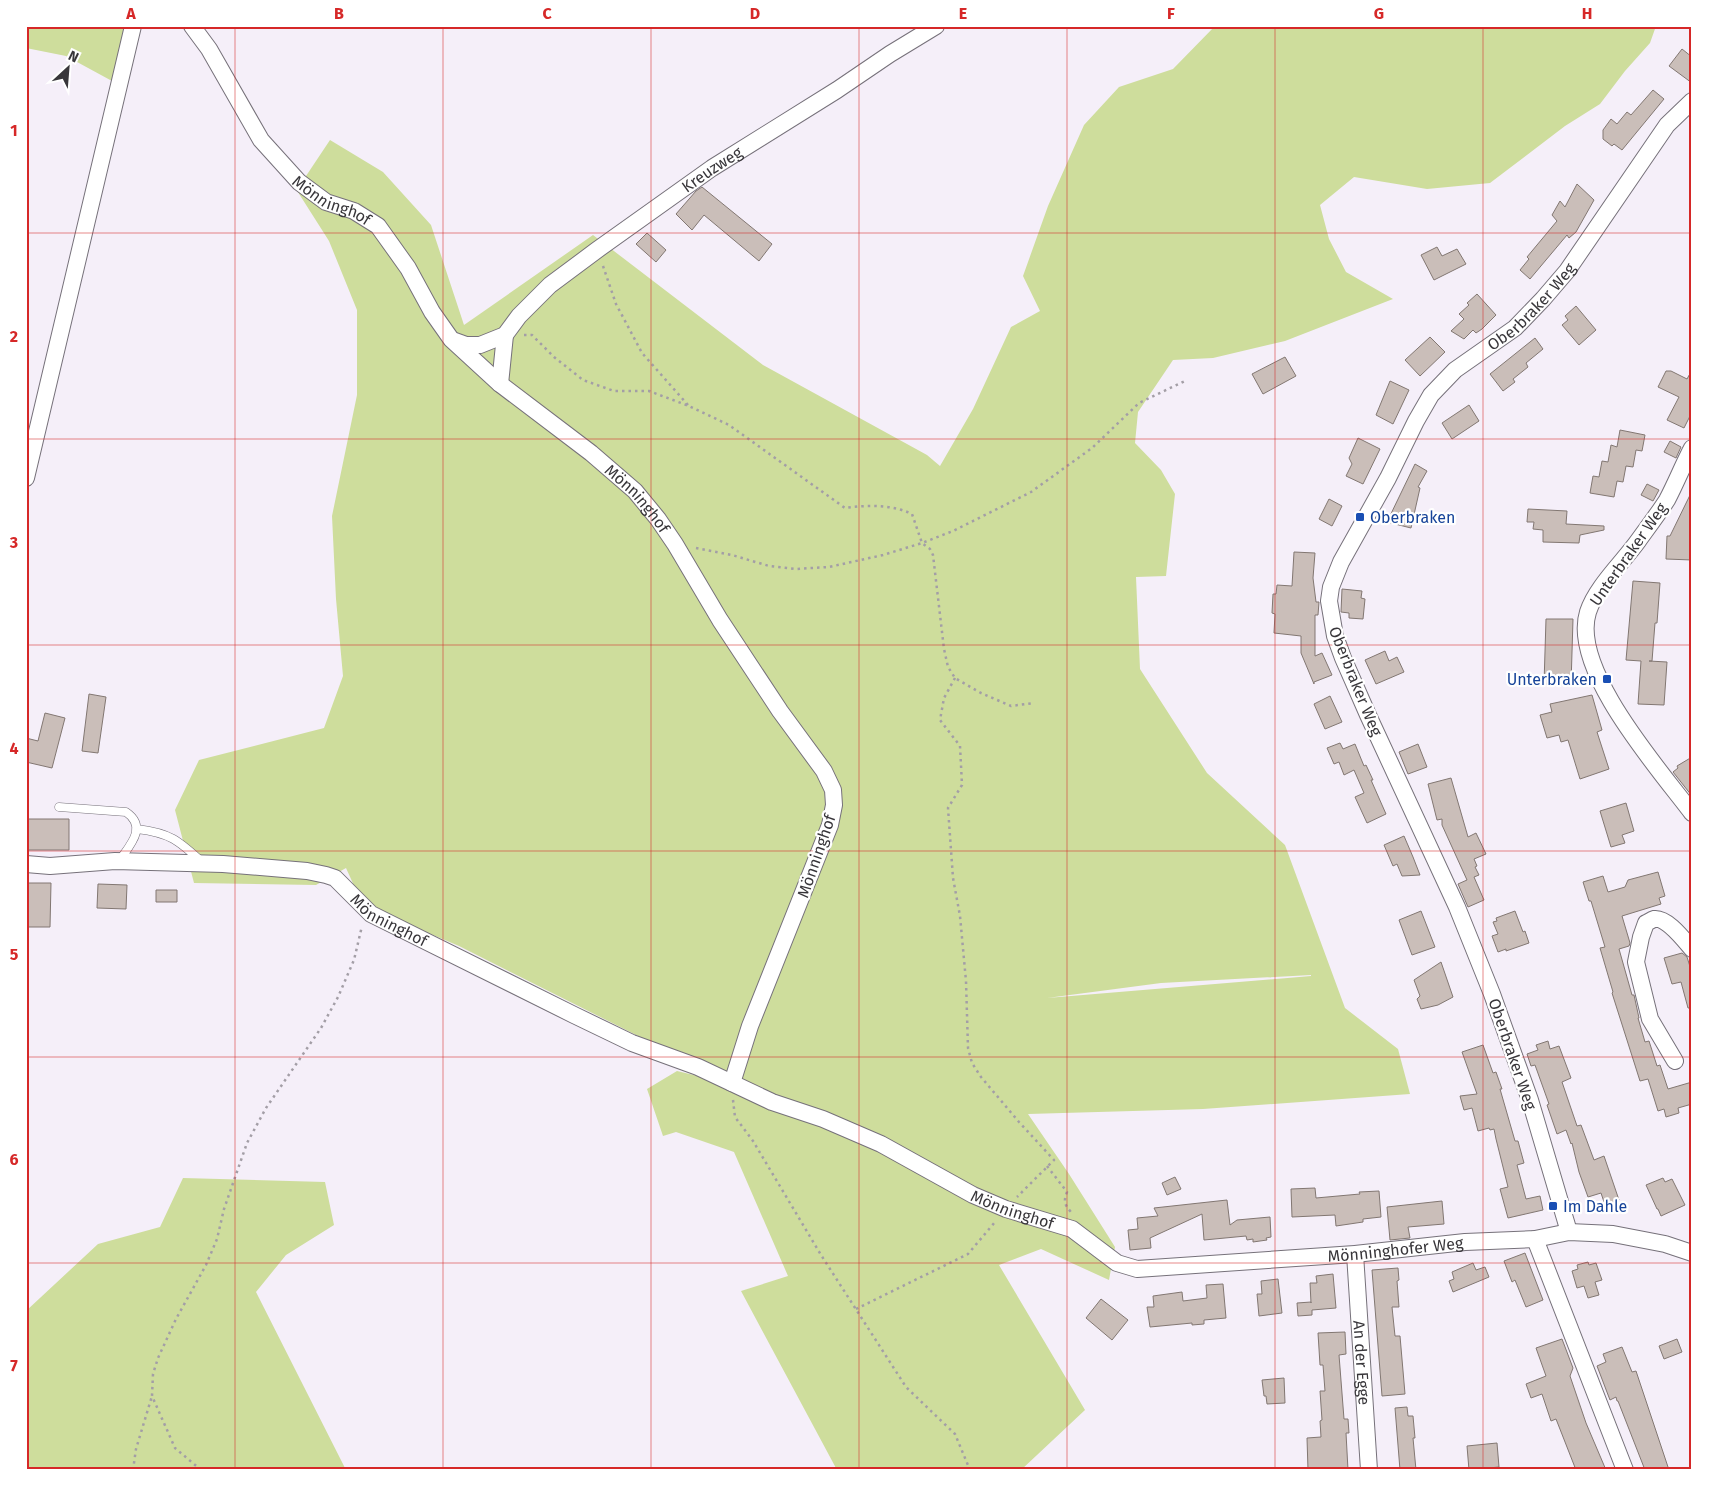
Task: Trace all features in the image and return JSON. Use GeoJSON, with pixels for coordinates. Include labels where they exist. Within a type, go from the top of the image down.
{"type":"FeatureCollection","features":[{"type":"Feature","properties":{"kind":"street"},"geometry":{"type":"LineString","coordinates":[[26,478],[133,26]]}},
{"type":"Feature","properties":{"kind":"street","name":"Mönninghof"},"geometry":{"type":"LineString","coordinates":[[192,26],[209,49],[261,140],[299,182],[326,202],[354,211],[378,226],[408,268],[432,312],[451,339],[500,384],[591,453],[635,491],[675,544],[720,620],[780,711],[824,771],[833,790],[834,805],[830,825],[750,1026],[732,1083]]}},
{"type":"Feature","properties":{"kind":"street","name":"Kreuzweg"},"geometry":{"type":"LineString","coordinates":[[451,339],[466,345],[480,346],[505,335],[519,316],[550,286],[597,250],[712,168],[936,26]]}},
{"type":"Feature","properties":{"kind":"street","name":"Oberbraker Weg"},"geometry":{"type":"LineString","coordinates":[[1569,1232],[1530,1100],[1492,994],[1457,907],[1343,658],[1335,636],[1329,601],[1331,587],[1341,562],[1388,478],[1416,420],[1431,395],[1455,370],[1515,328],[1543,299],[1567,271],[1667,125],[1692,101]]}},
{"type":"Feature","properties":{"kind":"street"},"geometry":{"type":"LineString","coordinates":[[500,384],[505,335]]}},
{"type":"Feature","properties":{"kind":"street","name":"Unterbraker Weg"},"geometry":{"type":"LineString","coordinates":[[1692,448],[1666,500],[1638,542],[1596,595],[1588,611],[1586,638],[1590,656],[1600,681],[1622,719],[1692,813]]}},
{"type":"Feature","properties":{"kind":"street","name":"Mönninghof"},"geometry":{"type":"LineString","coordinates":[[26,864],[50,866],[119,861],[223,864],[306,871],[335,878],[372,914],[624,1039],[698,1067],[772,1102],[824,1119],[881,1144],[973,1195],[1006,1209],[1072,1230],[1102,1250]]}},
{"type":"Feature","properties":{"kind":"street"},"geometry":{"type":"LineString","coordinates":[[1675,1061],[1650,1019],[1636,962],[1646,923],[1654,919],[1663,920],[1692,949]]}},
{"type":"Feature","properties":{"kind":"street","name":"Mönninghofer Weg"},"geometry":{"type":"LineString","coordinates":[[1102,1250],[1117,1263],[1137,1269],[1355,1254],[1465,1242],[1535,1239],[1569,1232],[1613,1234],[1665,1244],[1692,1253]]}},
{"type":"Feature","properties":{"kind":"street"},"geometry":{"type":"LineString","coordinates":[[1535,1239],[1626,1470]]}},
{"type":"Feature","properties":{"kind":"street","name":"An der Egge"},"geometry":{"type":"LineString","coordinates":[[1355,1254],[1369,1470]]}},
{"type":"Feature","properties":{"kind":"lane"},"geometry":{"type":"LineString","coordinates":[[58,807],[126,812],[136,821],[137,829],[134,839],[119,861]]}},
{"type":"Feature","properties":{"kind":"lane"},"geometry":{"type":"LineString","coordinates":[[137,829],[156,831],[179,841],[206,864]]}},
{"type":"Feature","properties":{"kind":"path"},"geometry":{"type":"LineString","coordinates":[[597,250],[616,304],[642,353],[689,406]]}},
{"type":"Feature","properties":{"kind":"path"},"geometry":{"type":"LineString","coordinates":[[505,335],[532,336],[554,357],[583,380],[614,391],[649,391],[689,406],[729,425],[845,508],[867,505],[902,509],[912,514],[922,543],[930,549],[933,556],[944,649],[948,667],[955,678],[981,694],[1011,706],[1034,703]]}},
{"type":"Feature","properties":{"kind":"path"},"geometry":{"type":"LineString","coordinates":[[675,544],[732,555],[770,566],[796,569],[829,567],[883,555],[922,543],[953,531],[1031,492],[1092,448],[1139,403],[1187,380]]}},
{"type":"Feature","properties":{"kind":"path"},"geometry":{"type":"LineString","coordinates":[[856,1309],[968,1254],[1006,1209],[1054,1160],[981,1077],[972,1064],[968,1048],[966,981],[960,916],[953,878],[948,808],[962,785],[960,746],[940,720],[944,698],[955,678]]}},
{"type":"Feature","properties":{"kind":"path"},"geometry":{"type":"LineString","coordinates":[[133,1470],[136,1449],[152,1396],[153,1374],[158,1358],[176,1319],[206,1265],[217,1239],[224,1209],[247,1143],[270,1101],[321,1028],[338,997],[354,960],[363,922],[364,907]]}},
{"type":"Feature","properties":{"kind":"path"},"geometry":{"type":"LineString","coordinates":[[732,1083],[735,1117],[752,1141],[821,1255],[906,1387],[955,1434],[970,1470]]}},
{"type":"Feature","properties":{"kind":"path"},"geometry":{"type":"LineString","coordinates":[[1047,1166],[1067,1192],[1064,1200],[1065,1205],[1076,1217]]}},
{"type":"Feature","properties":{"kind":"path"},"geometry":{"type":"LineString","coordinates":[[152,1396],[175,1448],[201,1470]]}},
{"type":"Feature","properties":{"kind":"green space"},"geometry":{"type":"Polygon","coordinates":[[[26,26],[126,26],[112,81],[66,56],[26,48],[26,26]]]}},
{"type":"Feature","properties":{"kind":"green space"},"geometry":{"type":"Polygon","coordinates":[[[1215,26],[1656,26],[1650,43],[1625,71],[1600,104],[1565,126],[1490,183],[1427,189],[1354,177],[1320,205],[1329,239],[1346,272],[1393,299],[1285,341],[1213,358],[1173,360],[1138,412],[1135,443],[1161,470],[1175,494],[1166,576],[1136,577],[1140,669],[1207,773],[1285,845],[1345,1008],[1398,1049],[1410,1094],[1203,1109],[1028,1114],[1115,1247],[1109,1280],[1041,1249],[999,1265],[1085,1410],[1021,1470],[837,1470],[741,1291],[788,1276],[734,1152],[676,1132],[663,1136],[647,1089],[677,1071],[698,1076],[650,1042],[459,946],[374,910],[361,901],[346,868],[316,885],[194,883],[175,810],[199,760],[324,728],[343,676],[336,599],[332,516],[357,395],[357,310],[329,241],[289,178],[304,179],[330,140],[383,172],[431,225],[464,325],[593,235],[763,365],[927,455],[940,466],[973,409],[1011,327],[1040,311],[1023,276],[1048,206],[1084,125],[1119,87],[1173,69],[1215,26]],[[1311,976],[1161,983],[1047,998],[1311,976]]]}},
{"type":"Feature","properties":{"kind":"green space"},"geometry":{"type":"Polygon","coordinates":[[[183,1178],[325,1182],[334,1225],[286,1255],[256,1292],[346,1470],[26,1470],[26,1311],[98,1244],[160,1227],[183,1178]]]}},
{"type":"Feature","properties":{"kind":"building"},"geometry":{"type":"Polygon","coordinates":[[[1682,49],[1692,57],[1692,83],[1669,66],[1682,49]]]}},
{"type":"Feature","properties":{"kind":"building"},"geometry":{"type":"Polygon","coordinates":[[[1653,90],[1664,99],[1622,150],[1614,144],[1612,146],[1603,139],[1603,130],[1611,119],[1617,124],[1627,112],[1631,115],[1653,90]]]}},
{"type":"Feature","properties":{"kind":"building"},"geometry":{"type":"Polygon","coordinates":[[[1577,184],[1594,200],[1576,232],[1569,238],[1567,235],[1530,279],[1520,270],[1529,259],[1527,257],[1557,221],[1552,215],[1560,201],[1565,207],[1577,184]]]}},
{"type":"Feature","properties":{"kind":"building"},"geometry":{"type":"Polygon","coordinates":[[[702,187],[772,244],[759,261],[704,215],[692,230],[676,214],[696,191],[702,187]]]}},
{"type":"Feature","properties":{"kind":"building"},"geometry":{"type":"Polygon","coordinates":[[[647,233],[666,250],[656,262],[636,244],[647,233]]]}},
{"type":"Feature","properties":{"kind":"building"},"geometry":{"type":"Polygon","coordinates":[[[1437,247],[1442,256],[1457,249],[1466,264],[1434,280],[1421,255],[1437,247]]]}},
{"type":"Feature","properties":{"kind":"building"},"geometry":{"type":"Polygon","coordinates":[[[1477,294],[1496,315],[1482,329],[1476,333],[1473,330],[1464,339],[1451,331],[1464,319],[1459,314],[1477,294]]]}},
{"type":"Feature","properties":{"kind":"building"},"geometry":{"type":"Polygon","coordinates":[[[1576,306],[1596,330],[1579,345],[1562,325],[1568,320],[1565,316],[1576,306]]]}},
{"type":"Feature","properties":{"kind":"building"},"geometry":{"type":"Polygon","coordinates":[[[1430,337],[1445,352],[1420,376],[1405,360],[1430,337]]]}},
{"type":"Feature","properties":{"kind":"building"},"geometry":{"type":"Polygon","coordinates":[[[1535,338],[1543,349],[1526,363],[1528,367],[1513,379],[1515,382],[1503,391],[1490,374],[1535,338]]]}},
{"type":"Feature","properties":{"kind":"building"},"geometry":{"type":"Polygon","coordinates":[[[1285,357],[1296,376],[1263,394],[1252,374],[1285,357]]]}},
{"type":"Feature","properties":{"kind":"building"},"geometry":{"type":"Polygon","coordinates":[[[1692,370],[1692,412],[1684,428],[1667,420],[1679,397],[1658,387],[1666,371],[1671,371],[1687,379],[1692,370]]]}},
{"type":"Feature","properties":{"kind":"building"},"geometry":{"type":"Polygon","coordinates":[[[1390,381],[1409,390],[1393,424],[1376,415],[1390,381]]]}},
{"type":"Feature","properties":{"kind":"building"},"geometry":{"type":"Polygon","coordinates":[[[1469,405],[1479,421],[1452,439],[1442,423],[1469,405]]]}},
{"type":"Feature","properties":{"kind":"building"},"geometry":{"type":"Polygon","coordinates":[[[1620,430],[1645,435],[1642,451],[1636,450],[1633,467],[1626,466],[1623,482],[1617,481],[1614,497],[1590,493],[1593,476],[1599,477],[1602,461],[1608,462],[1611,445],[1617,447],[1620,430]]]}},
{"type":"Feature","properties":{"kind":"building"},"geometry":{"type":"Polygon","coordinates":[[[1358,438],[1380,449],[1363,484],[1346,476],[1352,464],[1349,458],[1358,438]]]}},
{"type":"Feature","properties":{"kind":"building"},"geometry":{"type":"Polygon","coordinates":[[[1670,441],[1681,447],[1676,458],[1664,452],[1670,441]]]}},
{"type":"Feature","properties":{"kind":"building"},"geometry":{"type":"Polygon","coordinates":[[[1415,464],[1427,471],[1418,487],[1420,488],[1411,528],[1387,522],[1415,464]]]}},
{"type":"Feature","properties":{"kind":"building"},"geometry":{"type":"Polygon","coordinates":[[[1647,484],[1659,490],[1653,501],[1641,495],[1647,484]]]}},
{"type":"Feature","properties":{"kind":"building"},"geometry":{"type":"Polygon","coordinates":[[[1692,491],[1692,560],[1666,559],[1667,536],[1670,536],[1692,491]]]}},
{"type":"Feature","properties":{"kind":"building"},"geometry":{"type":"Polygon","coordinates":[[[1329,499],[1342,506],[1332,526],[1319,519],[1329,499]]]}},
{"type":"Feature","properties":{"kind":"building"},"geometry":{"type":"Polygon","coordinates":[[[1528,509],[1567,511],[1566,524],[1604,526],[1604,530],[1580,535],[1579,543],[1543,542],[1543,530],[1533,529],[1534,522],[1527,522],[1528,509]]]}},
{"type":"Feature","properties":{"kind":"building"},"geometry":{"type":"Polygon","coordinates":[[[1294,552],[1315,553],[1313,578],[1316,602],[1319,602],[1318,615],[1315,615],[1315,656],[1322,653],[1332,675],[1314,682],[1314,684],[1301,653],[1301,636],[1274,633],[1273,594],[1276,594],[1277,585],[1292,586],[1294,552]]]}},
{"type":"Feature","properties":{"kind":"building"},"geometry":{"type":"Polygon","coordinates":[[[1633,581],[1660,583],[1652,661],[1649,661],[1667,662],[1664,705],[1638,704],[1641,661],[1626,660],[1633,581]]]}},
{"type":"Feature","properties":{"kind":"building"},"geometry":{"type":"Polygon","coordinates":[[[1342,589],[1362,591],[1361,598],[1365,599],[1363,619],[1349,618],[1349,613],[1341,612],[1342,589]]]}},
{"type":"Feature","properties":{"kind":"building"},"geometry":{"type":"Polygon","coordinates":[[[1546,619],[1573,619],[1571,685],[1544,684],[1546,619]]]}},
{"type":"Feature","properties":{"kind":"building"},"geometry":{"type":"Polygon","coordinates":[[[1385,651],[1389,661],[1397,657],[1404,672],[1376,684],[1365,660],[1385,651]]]}},
{"type":"Feature","properties":{"kind":"building"},"geometry":{"type":"Polygon","coordinates":[[[89,694],[106,697],[98,753],[82,751],[89,694]]]}},
{"type":"Feature","properties":{"kind":"building"},"geometry":{"type":"Polygon","coordinates":[[[1592,695],[1602,730],[1597,732],[1609,769],[1580,779],[1568,740],[1561,742],[1559,735],[1547,738],[1540,715],[1552,712],[1550,704],[1592,695]]]}},
{"type":"Feature","properties":{"kind":"building"},"geometry":{"type":"Polygon","coordinates":[[[1330,696],[1342,722],[1325,729],[1314,704],[1330,696]]]}},
{"type":"Feature","properties":{"kind":"building"},"geometry":{"type":"Polygon","coordinates":[[[45,713],[65,718],[52,768],[26,762],[26,738],[38,741],[45,713]]]}},
{"type":"Feature","properties":{"kind":"building"},"geometry":{"type":"Polygon","coordinates":[[[1340,743],[1343,749],[1355,744],[1364,766],[1366,765],[1373,780],[1371,780],[1386,814],[1367,823],[1355,797],[1364,793],[1354,770],[1344,775],[1339,762],[1334,764],[1327,748],[1340,743]]]}},
{"type":"Feature","properties":{"kind":"building"},"geometry":{"type":"Polygon","coordinates":[[[1418,744],[1427,767],[1408,774],[1399,752],[1418,744]]]}},
{"type":"Feature","properties":{"kind":"building"},"geometry":{"type":"Polygon","coordinates":[[[1692,757],[1692,796],[1673,772],[1678,768],[1677,766],[1692,757]]]}},
{"type":"Feature","properties":{"kind":"building"},"geometry":{"type":"Polygon","coordinates":[[[1451,778],[1468,837],[1476,833],[1486,854],[1474,859],[1479,875],[1474,877],[1484,900],[1468,907],[1458,884],[1467,880],[1442,825],[1442,819],[1437,820],[1428,784],[1451,778]]]}},
{"type":"Feature","properties":{"kind":"building"},"geometry":{"type":"Polygon","coordinates":[[[1626,803],[1634,831],[1622,835],[1625,843],[1611,847],[1600,811],[1626,803]]]}},
{"type":"Feature","properties":{"kind":"building"},"geometry":{"type":"Polygon","coordinates":[[[26,819],[69,819],[69,850],[26,850],[26,819]]]}},
{"type":"Feature","properties":{"kind":"building"},"geometry":{"type":"Polygon","coordinates":[[[1404,836],[1420,875],[1402,876],[1397,864],[1393,866],[1384,845],[1404,836]]]}},
{"type":"Feature","properties":{"kind":"building"},"geometry":{"type":"Polygon","coordinates":[[[1658,872],[1665,896],[1659,898],[1661,904],[1622,916],[1630,943],[1629,946],[1619,949],[1632,995],[1634,995],[1645,1042],[1649,1041],[1657,1066],[1660,1065],[1668,1089],[1692,1082],[1692,1104],[1678,1108],[1679,1113],[1666,1117],[1664,1109],[1658,1111],[1648,1079],[1640,1081],[1600,948],[1605,947],[1583,882],[1603,876],[1608,892],[1625,887],[1628,880],[1658,872]]]}},
{"type":"Feature","properties":{"kind":"building"},"geometry":{"type":"Polygon","coordinates":[[[26,883],[51,883],[50,927],[26,927],[26,883]]]}},
{"type":"Feature","properties":{"kind":"building"},"geometry":{"type":"Polygon","coordinates":[[[98,884],[127,885],[126,909],[97,908],[98,884]]]}},
{"type":"Feature","properties":{"kind":"building"},"geometry":{"type":"Polygon","coordinates":[[[156,890],[177,890],[177,902],[156,902],[156,890]]]}},
{"type":"Feature","properties":{"kind":"building"},"geometry":{"type":"Polygon","coordinates":[[[1421,911],[1435,947],[1412,955],[1399,920],[1421,911]]]}},
{"type":"Feature","properties":{"kind":"building"},"geometry":{"type":"Polygon","coordinates":[[[1515,911],[1529,943],[1498,952],[1492,936],[1498,934],[1493,922],[1497,921],[1496,918],[1515,911]]]}},
{"type":"Feature","properties":{"kind":"building"},"geometry":{"type":"Polygon","coordinates":[[[1682,953],[1687,957],[1692,973],[1692,1008],[1688,1008],[1681,982],[1672,984],[1664,958],[1682,953]]]}},
{"type":"Feature","properties":{"kind":"building"},"geometry":{"type":"Polygon","coordinates":[[[1441,962],[1453,997],[1438,1005],[1421,1009],[1417,999],[1420,996],[1414,980],[1441,962]]]}},
{"type":"Feature","properties":{"kind":"building"},"geometry":{"type":"Polygon","coordinates":[[[1548,1041],[1550,1049],[1559,1046],[1571,1078],[1562,1082],[1577,1126],[1581,1125],[1594,1160],[1604,1156],[1619,1200],[1605,1205],[1601,1193],[1588,1197],[1579,1172],[1572,1143],[1566,1130],[1557,1134],[1535,1065],[1531,1066],[1527,1054],[1538,1050],[1536,1045],[1548,1041]]]}},
{"type":"Feature","properties":{"kind":"building"},"geometry":{"type":"Polygon","coordinates":[[[1483,1045],[1493,1073],[1496,1072],[1515,1141],[1518,1141],[1524,1163],[1517,1165],[1526,1199],[1540,1196],[1543,1210],[1508,1218],[1500,1189],[1508,1187],[1494,1129],[1490,1130],[1489,1128],[1478,1131],[1472,1108],[1464,1110],[1460,1096],[1477,1094],[1462,1052],[1483,1045]]]}},
{"type":"Feature","properties":{"kind":"building"},"geometry":{"type":"Polygon","coordinates":[[[1175,1177],[1181,1189],[1167,1195],[1162,1183],[1175,1177]]]}},
{"type":"Feature","properties":{"kind":"building"},"geometry":{"type":"Polygon","coordinates":[[[1663,1178],[1665,1182],[1672,1179],[1685,1205],[1661,1216],[1646,1185],[1663,1178]]]}},
{"type":"Feature","properties":{"kind":"building"},"geometry":{"type":"Polygon","coordinates":[[[1315,1188],[1316,1198],[1379,1191],[1381,1217],[1363,1219],[1363,1222],[1336,1226],[1335,1215],[1292,1217],[1291,1189],[1315,1188]]]}},
{"type":"Feature","properties":{"kind":"building"},"geometry":{"type":"Polygon","coordinates":[[[1227,1200],[1230,1225],[1237,1220],[1270,1217],[1271,1237],[1266,1238],[1267,1240],[1253,1242],[1253,1239],[1247,1240],[1246,1236],[1204,1240],[1202,1214],[1150,1238],[1151,1248],[1130,1250],[1128,1230],[1138,1229],[1137,1218],[1158,1216],[1154,1208],[1227,1200]]]}},
{"type":"Feature","properties":{"kind":"building"},"geometry":{"type":"Polygon","coordinates":[[[1442,1201],[1444,1224],[1408,1227],[1410,1238],[1390,1240],[1387,1207],[1442,1201]]]}},
{"type":"Feature","properties":{"kind":"building"},"geometry":{"type":"Polygon","coordinates":[[[1525,1253],[1543,1300],[1526,1307],[1515,1280],[1512,1282],[1504,1261],[1525,1253]]]}},
{"type":"Feature","properties":{"kind":"building"},"geometry":{"type":"Polygon","coordinates":[[[1588,1262],[1589,1265],[1596,1263],[1602,1280],[1595,1282],[1599,1295],[1588,1298],[1584,1286],[1577,1288],[1572,1271],[1578,1269],[1577,1265],[1588,1262]]]}},
{"type":"Feature","properties":{"kind":"building"},"geometry":{"type":"Polygon","coordinates":[[[1473,1263],[1476,1270],[1485,1267],[1489,1277],[1453,1292],[1449,1281],[1454,1279],[1452,1272],[1473,1263]]]}},
{"type":"Feature","properties":{"kind":"building"},"geometry":{"type":"Polygon","coordinates":[[[1398,1268],[1399,1307],[1392,1307],[1395,1336],[1400,1336],[1405,1394],[1382,1396],[1372,1270],[1398,1268]]]}},
{"type":"Feature","properties":{"kind":"building"},"geometry":{"type":"Polygon","coordinates":[[[1333,1274],[1336,1308],[1312,1310],[1312,1315],[1298,1316],[1297,1303],[1311,1302],[1310,1283],[1317,1283],[1316,1276],[1333,1274]]]}},
{"type":"Feature","properties":{"kind":"building"},"geometry":{"type":"Polygon","coordinates":[[[1278,1279],[1282,1313],[1259,1316],[1257,1294],[1262,1294],[1261,1281],[1278,1279]]]}},
{"type":"Feature","properties":{"kind":"building"},"geometry":{"type":"Polygon","coordinates":[[[1223,1284],[1226,1318],[1204,1320],[1204,1324],[1192,1325],[1192,1323],[1150,1327],[1147,1307],[1154,1307],[1153,1296],[1182,1292],[1183,1301],[1207,1298],[1206,1285],[1223,1284]]]}},
{"type":"Feature","properties":{"kind":"building"},"geometry":{"type":"Polygon","coordinates":[[[1101,1299],[1128,1320],[1112,1340],[1086,1318],[1101,1299]]]}},
{"type":"Feature","properties":{"kind":"building"},"geometry":{"type":"Polygon","coordinates":[[[1345,1332],[1346,1354],[1339,1355],[1344,1419],[1348,1419],[1349,1433],[1346,1433],[1348,1470],[1308,1470],[1307,1438],[1321,1437],[1320,1391],[1325,1391],[1323,1365],[1320,1365],[1318,1333],[1345,1332]]]}},
{"type":"Feature","properties":{"kind":"building"},"geometry":{"type":"Polygon","coordinates":[[[1562,1339],[1573,1368],[1570,1376],[1586,1423],[1606,1470],[1576,1470],[1556,1419],[1551,1421],[1542,1394],[1531,1398],[1526,1384],[1546,1376],[1536,1348],[1562,1339]]]}},
{"type":"Feature","properties":{"kind":"building"},"geometry":{"type":"Polygon","coordinates":[[[1677,1339],[1682,1352],[1664,1359],[1659,1346],[1677,1339]]]}},
{"type":"Feature","properties":{"kind":"building"},"geometry":{"type":"Polygon","coordinates":[[[1622,1347],[1632,1372],[1636,1371],[1669,1470],[1645,1470],[1618,1401],[1616,1397],[1610,1400],[1597,1366],[1606,1362],[1603,1354],[1622,1347]]]}},
{"type":"Feature","properties":{"kind":"building"},"geometry":{"type":"Polygon","coordinates":[[[1284,1378],[1285,1403],[1267,1404],[1262,1380],[1284,1378]]]}},
{"type":"Feature","properties":{"kind":"building"},"geometry":{"type":"Polygon","coordinates":[[[1407,1407],[1408,1416],[1413,1416],[1416,1470],[1400,1470],[1395,1408],[1407,1407]]]}},
{"type":"Feature","properties":{"kind":"building"},"geometry":{"type":"Polygon","coordinates":[[[1497,1443],[1499,1467],[1469,1470],[1467,1446],[1497,1443]]]}},
{"type":"Feature","properties":{"kind":"place","name":"Oberbraken"},"geometry":{"type":"Point","coordinates":[1360,517]}},
{"type":"Feature","properties":{"kind":"place","name":"Unterbraken"},"geometry":{"type":"Point","coordinates":[1607,679]}},
{"type":"Feature","properties":{"kind":"place","name":"Im Dahle"},"geometry":{"type":"Point","coordinates":[1553,1206]}}]}
